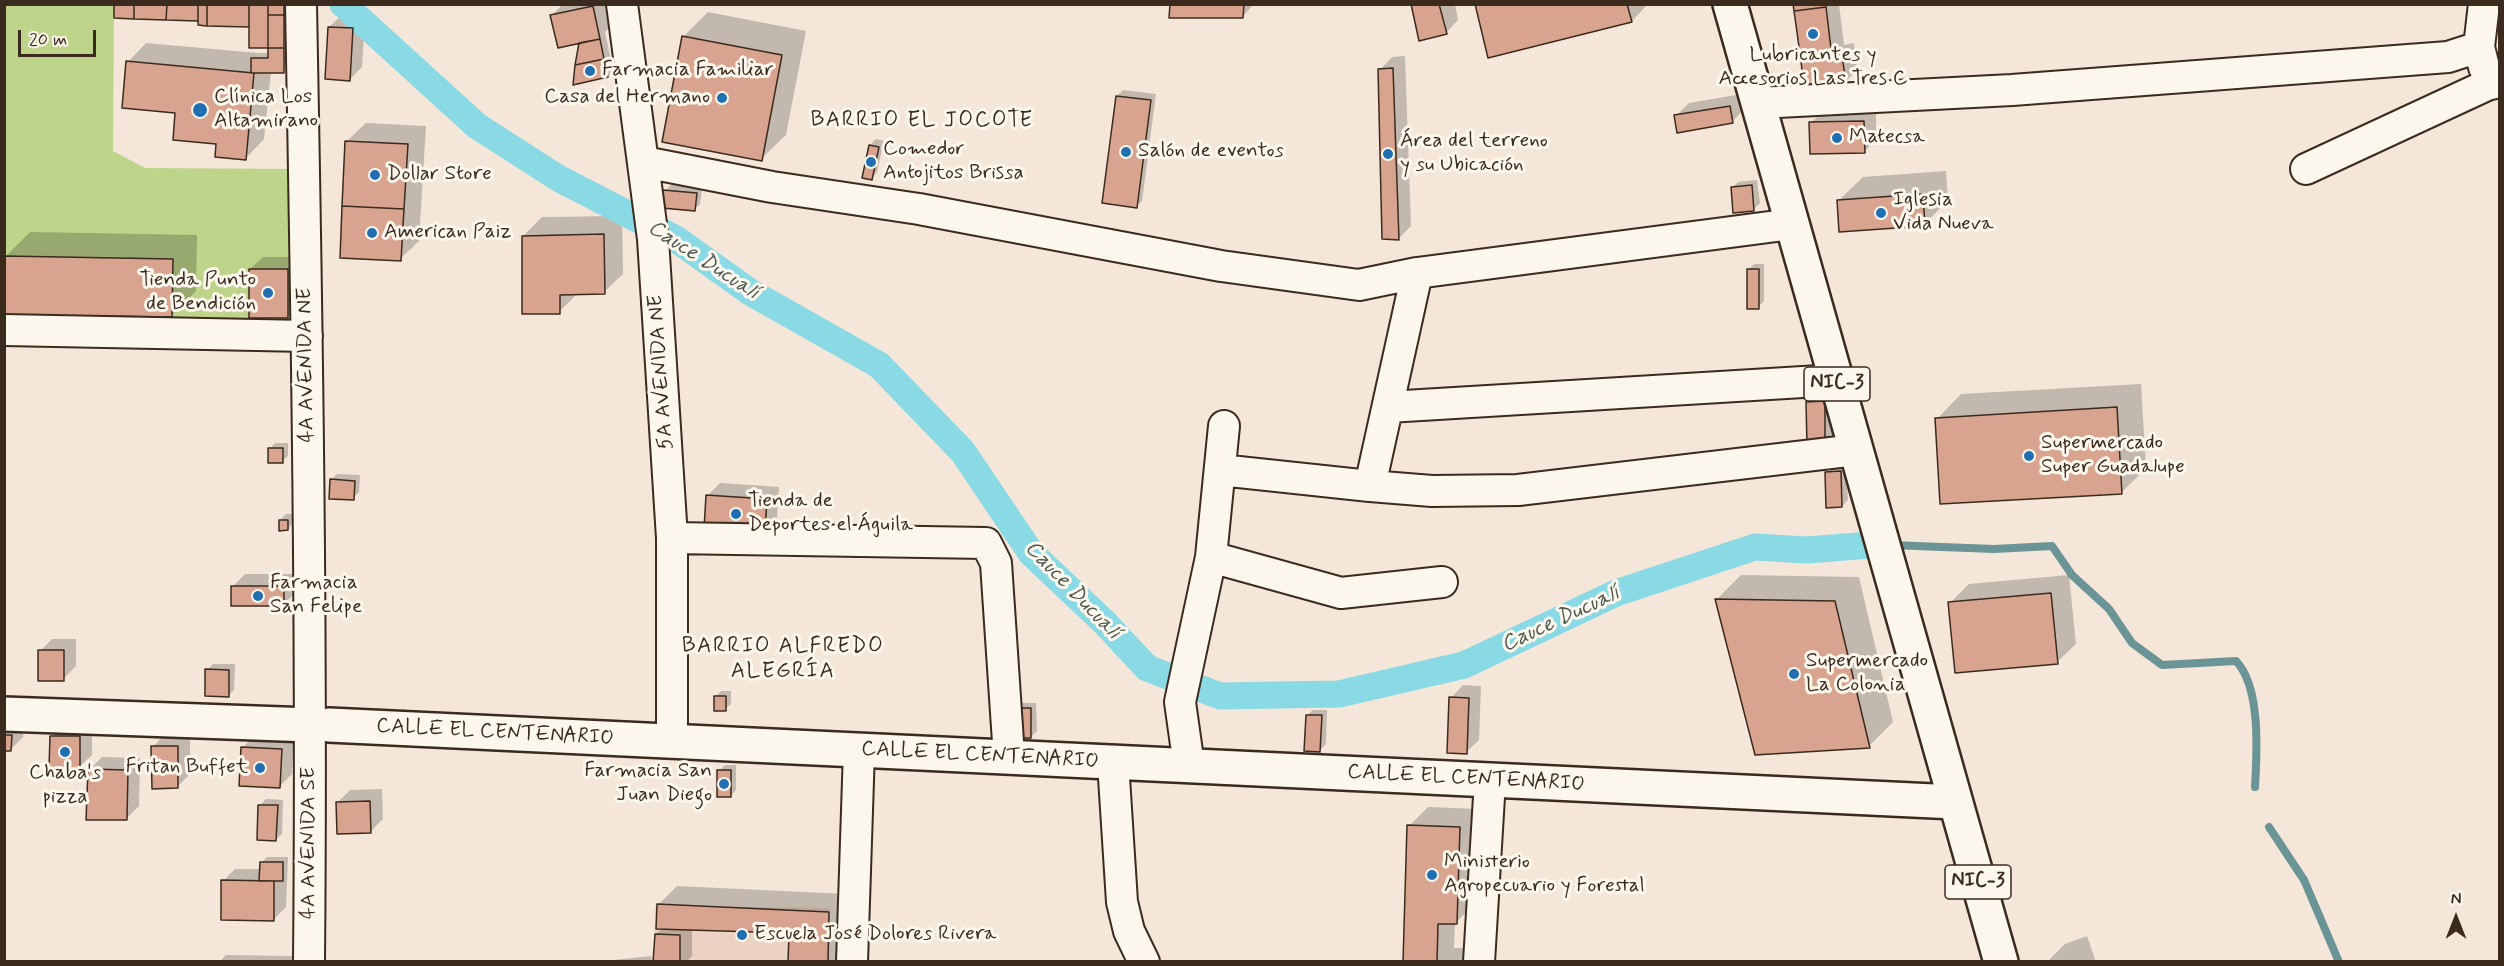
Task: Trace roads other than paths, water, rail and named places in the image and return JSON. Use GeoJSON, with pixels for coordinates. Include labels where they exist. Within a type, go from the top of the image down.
{"type":"FeatureCollection","features":[{"type":"Feature","properties":{"kind":"main road","name":"NIC-3"},"geometry":{"type":"LineString","coordinates":[[1730,4],[2001,962]]}},
{"type":"Feature","properties":{"kind":"main road","name":"CALLE EL CENTENARIO"},"geometry":{"type":"LineString","coordinates":[[4,714],[320,725],[1955,802]]}},
{"type":"Feature","properties":{"kind":"street","name":"4A AVENIDA NE"},"geometry":{"type":"LineString","coordinates":[[301,4],[307,336],[320,725]]}},
{"type":"Feature","properties":{"kind":"street","name":"5A AVENIDA NE"},"geometry":{"type":"LineString","coordinates":[[622,4],[652,225],[672,538],[672,741]]}},
{"type":"Feature","properties":{"kind":"street"},"geometry":{"type":"LineString","coordinates":[[2306,170],[2493,83],[2480,47],[2484,4]]}},
{"type":"Feature","properties":{"kind":"street"},"geometry":{"type":"LineString","coordinates":[[1758,103],[2012,90],[2448,57],[2480,47]]}},
{"type":"Feature","properties":{"kind":"street"},"geometry":{"type":"LineString","coordinates":[[644,162],[772,187],[919,209],[1221,266],[1359,285],[1417,273],[1792,224]]}},
{"type":"Feature","properties":{"kind":"street"},"geometry":{"type":"LineString","coordinates":[[1370,486],[1417,273]]}},
{"type":"Feature","properties":{"kind":"street"},"geometry":{"type":"LineString","coordinates":[[4,330],[307,336]]}},
{"type":"Feature","properties":{"kind":"street"},"geometry":{"type":"LineString","coordinates":[[1388,407],[1836,380]]}},
{"type":"Feature","properties":{"kind":"street"},"geometry":{"type":"LineString","coordinates":[[1189,766],[1180,702],[1211,556],[1224,426]]}},
{"type":"Feature","properties":{"kind":"street"},"geometry":{"type":"LineString","coordinates":[[1220,470],[1432,491],[1518,490],[1856,450]]}},
{"type":"Feature","properties":{"kind":"street"},"geometry":{"type":"LineString","coordinates":[[672,538],[986,543],[996,563],[1009,757]]}},
{"type":"Feature","properties":{"kind":"street"},"geometry":{"type":"LineString","coordinates":[[1211,556],[1341,593],[1442,582]]}},
{"type":"Feature","properties":{"kind":"street","name":"4A AVENIDA SE"},"geometry":{"type":"LineString","coordinates":[[309,962],[320,725]]}},
{"type":"Feature","properties":{"kind":"street"},"geometry":{"type":"LineString","coordinates":[[852,962],[859,750]]}},
{"type":"Feature","properties":{"kind":"street"},"geometry":{"type":"LineString","coordinates":[[1113,762],[1122,902],[1129,931],[1144,962]]}},
{"type":"Feature","properties":{"kind":"street"},"geometry":{"type":"LineString","coordinates":[[1479,962],[1490,780]]}},
{"type":"Feature","properties":{"kind":"waterway","name":"Cauce Ducualí"},"geometry":{"type":"LineString","coordinates":[[343,4],[477,126],[558,178],[676,239],[750,292],[879,365],[963,452],[1031,553],[1105,623],[1147,668],[1220,696],[1339,694],[1464,665],[1616,593],[1755,547],[1807,550],[1883,544]]}},
{"type":"Feature","properties":{"kind":"waterway"},"geometry":{"type":"LineString","coordinates":[[1890,545],[1994,549],[2052,546],[2072,575],[2109,609],[2132,643],[2162,665],[2236,661],[2244,672],[2254,703],[2255,787]]}},
{"type":"Feature","properties":{"kind":"waterway"},"geometry":{"type":"LineString","coordinates":[[2269,827],[2304,880],[2339,962]]}},
{"type":"Feature","properties":{"kind":"place","name":"Lubricantes y Accesorios Las Tres C"},"geometry":{"type":"Point","coordinates":[1813,34]}},
{"type":"Feature","properties":{"kind":"place","name":"Farmacia Familiar"},"geometry":{"type":"Point","coordinates":[590,71]}},
{"type":"Feature","properties":{"kind":"place","name":"Casa del Hermano"},"geometry":{"type":"Point","coordinates":[722,98]}},
{"type":"Feature","properties":{"kind":"place","name":"Clínica Los Altamirano"},"geometry":{"type":"Point","coordinates":[200,110]}},
{"type":"Feature","properties":{"kind":"place","name":"Matecsa"},"geometry":{"type":"Point","coordinates":[1837,138]}},
{"type":"Feature","properties":{"kind":"place","name":"Salón de eventos"},"geometry":{"type":"Point","coordinates":[1126,152]}},
{"type":"Feature","properties":{"kind":"place","name":"Área del terreno y su Ubicación"},"geometry":{"type":"Point","coordinates":[1388,154]}},
{"type":"Feature","properties":{"kind":"place","name":"Comedor Antojitos Brissa"},"geometry":{"type":"Point","coordinates":[871,162]}},
{"type":"Feature","properties":{"kind":"place","name":"Dollar Store"},"geometry":{"type":"Point","coordinates":[375,175]}},
{"type":"Feature","properties":{"kind":"place","name":"Iglesia Vida Nueva"},"geometry":{"type":"Point","coordinates":[1881,213]}},
{"type":"Feature","properties":{"kind":"place","name":"American Paiz"},"geometry":{"type":"Point","coordinates":[372,233]}},
{"type":"Feature","properties":{"kind":"place","name":"Tienda Punto de Bendición"},"geometry":{"type":"Point","coordinates":[268,293]}},
{"type":"Feature","properties":{"kind":"place","name":"Supermercado Super Guadalupe"},"geometry":{"type":"Point","coordinates":[2029,456]}},
{"type":"Feature","properties":{"kind":"place","name":"Tienda de Deportes el Águila"},"geometry":{"type":"Point","coordinates":[736,514]}},
{"type":"Feature","properties":{"kind":"place","name":"Farmacia San Felipe"},"geometry":{"type":"Point","coordinates":[258,596]}},
{"type":"Feature","properties":{"kind":"place","name":"Supermercado La Colonia"},"geometry":{"type":"Point","coordinates":[1794,674]}},
{"type":"Feature","properties":{"kind":"place","name":"Chaba's pizza"},"geometry":{"type":"Point","coordinates":[65,752]}},
{"type":"Feature","properties":{"kind":"place","name":"Fritan Buffet"},"geometry":{"type":"Point","coordinates":[260,768]}},
{"type":"Feature","properties":{"kind":"place","name":"Farmacia San Juan Diego"},"geometry":{"type":"Point","coordinates":[724,784]}},
{"type":"Feature","properties":{"kind":"place","name":"Ministerio Agropecuario y Forestal"},"geometry":{"type":"Point","coordinates":[1432,875]}},
{"type":"Feature","properties":{"kind":"place","name":"Escuela José Dolores Rivera"},"geometry":{"type":"Point","coordinates":[742,935]}},
{"type":"Feature","properties":{"kind":"district","name":"BARRIO EL JOCOTE"},"geometry":{"type":"Point","coordinates":[922,121]}},
{"type":"Feature","properties":{"kind":"district","name":"BARRIO ALFREDO ALEGRÍA"},"geometry":{"type":"Point","coordinates":[783,660]}}]}
